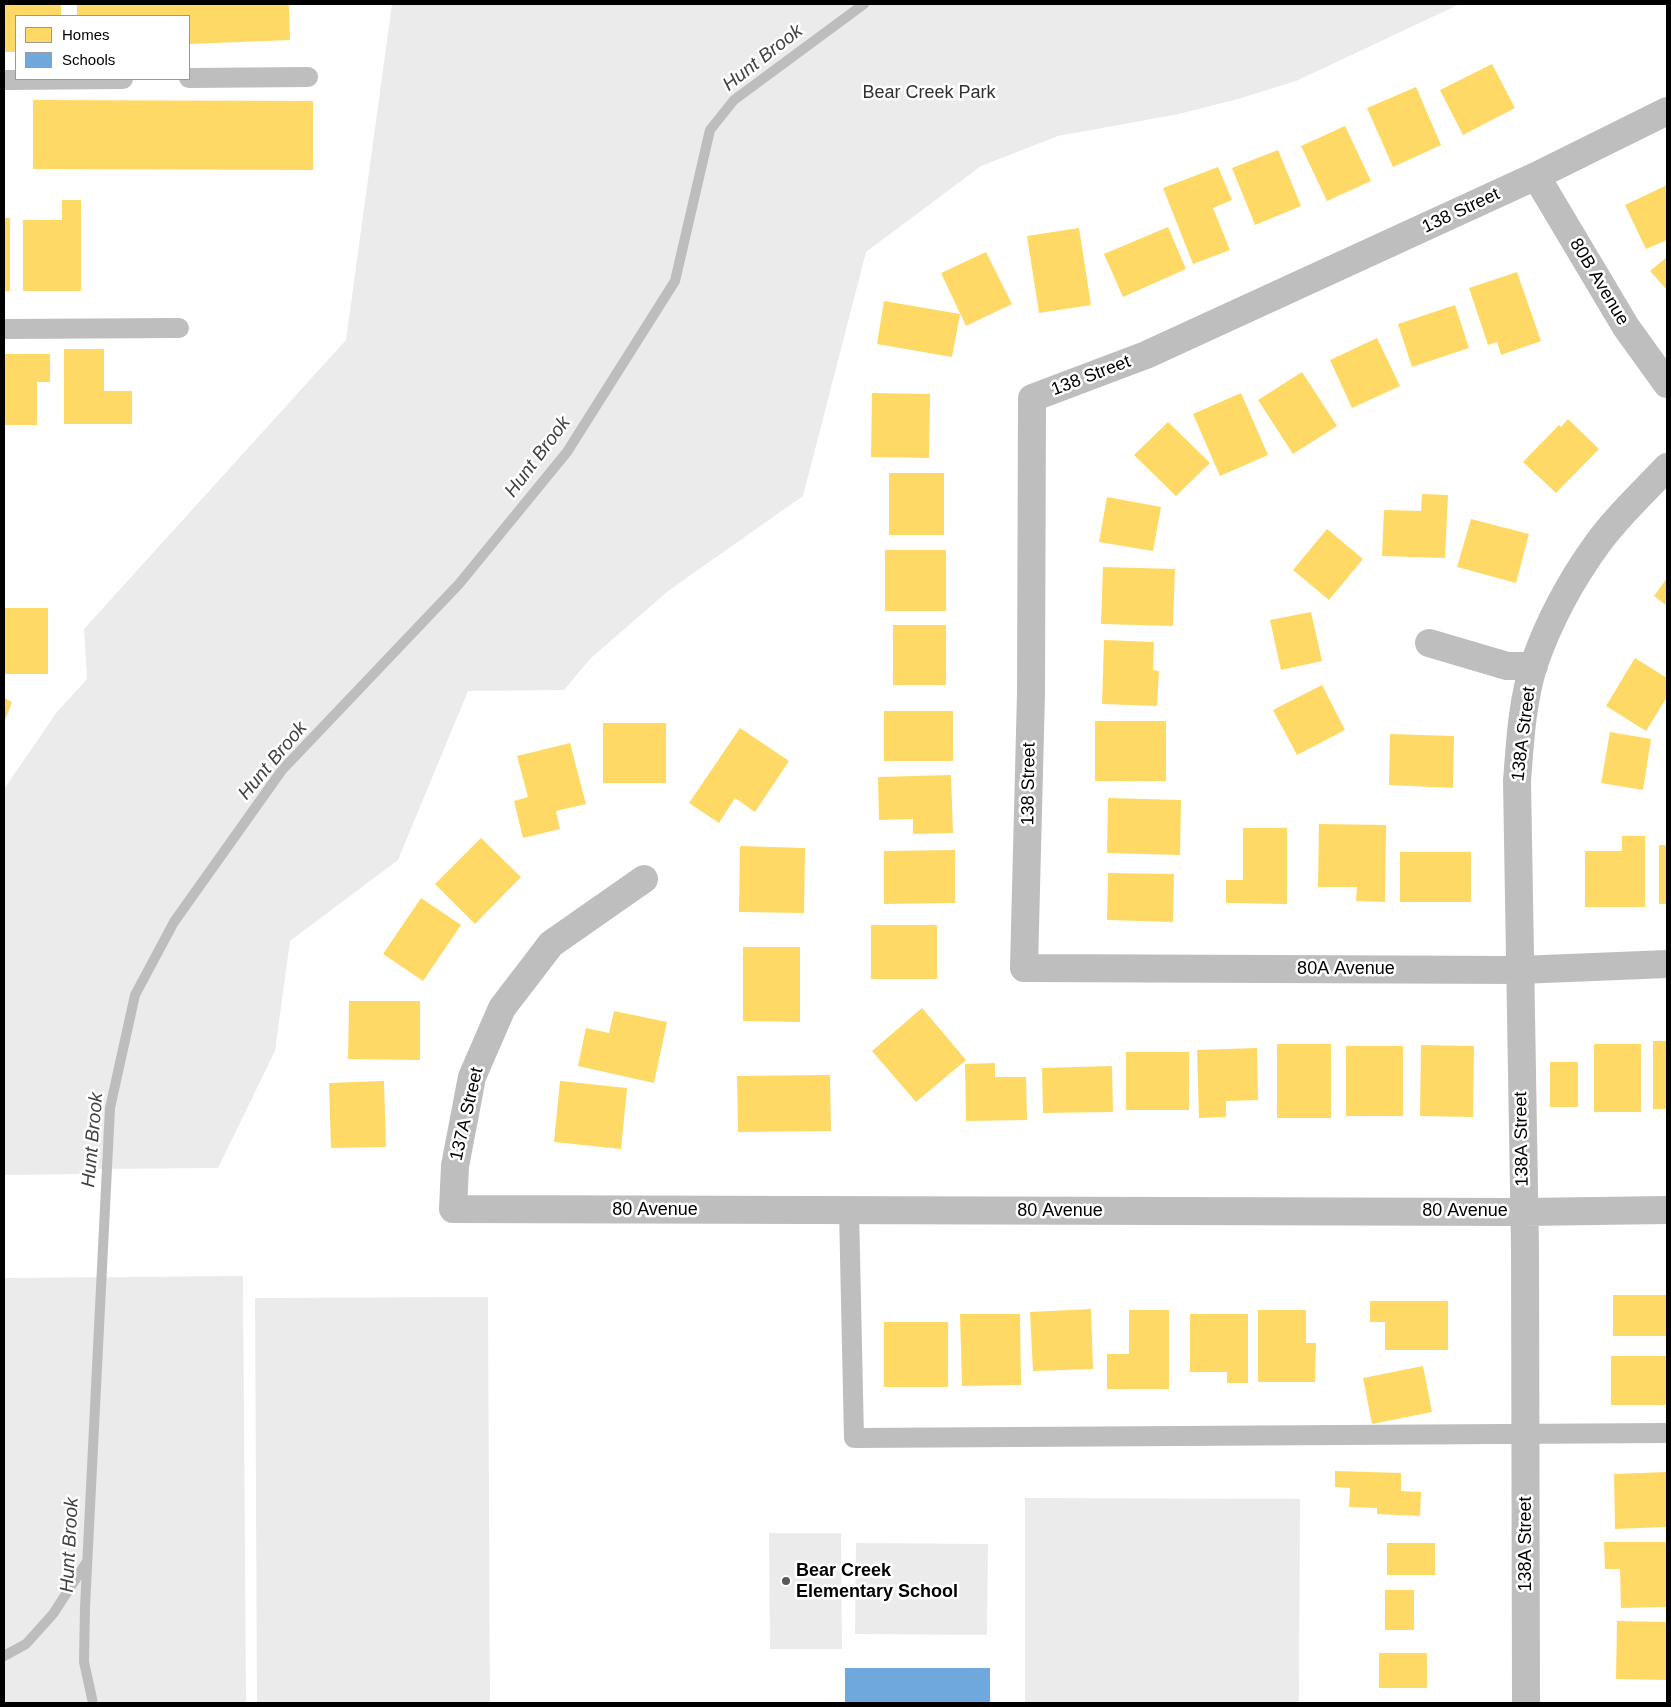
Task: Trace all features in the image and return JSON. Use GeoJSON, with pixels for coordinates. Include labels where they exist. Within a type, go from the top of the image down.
{"type":"FeatureCollection","features":[{"type":"Feature","properties":{"kind":"street","name":"138 Street"},"geometry":{"type":"LineString","coordinates":[[1024,968],[1031,693],[1032,398],[1146,355],[1536,176],[1667,111]]}},
{"type":"Feature","properties":{"kind":"street","name":"80B Avenue"},"geometry":{"type":"LineString","coordinates":[[1536,176],[1626,327],[1667,384]]}},
{"type":"Feature","properties":{"kind":"street","name":"138A Street"},"geometry":{"type":"LineString","coordinates":[[1526,1703],[1524,1212],[1517,781],[1524,708],[1534,666],[1545,637],[1568,588],[1598,542],[1667,467]]}},
{"type":"Feature","properties":{"kind":"street","name":"138A Street"},"geometry":{"type":"LineString","coordinates":[[1429,643],[1507,666],[1534,666]]}},
{"type":"Feature","properties":{"kind":"street","name":"137A Street"},"geometry":{"type":"LineString","coordinates":[[453,1209],[454,1166],[472,1077],[502,1008],[551,944],[644,879]]}},
{"type":"Feature","properties":{"kind":"street","name":"80A Avenue"},"geometry":{"type":"LineString","coordinates":[[1024,968],[1520,970],[1667,964]]}},
{"type":"Feature","properties":{"kind":"street","name":"80 Avenue"},"geometry":{"type":"LineString","coordinates":[[453,1209],[1524,1212],[1667,1210]]}},
{"type":"Feature","properties":{"kind":"lane"},"geometry":{"type":"LineString","coordinates":[[190,78],[308,77]]}},
{"type":"Feature","properties":{"kind":"lane"},"geometry":{"type":"LineString","coordinates":[[4,329],[179,328]]}},
{"type":"Feature","properties":{"kind":"lane"},"geometry":{"type":"LineString","coordinates":[[849,1210],[854,1438],[1667,1433]]}},
{"type":"Feature","properties":{"kind":"green space","name":"Bear Creek Park"},"geometry":{"type":"Polygon","coordinates":[[[392,4],[1460,4],[1296,81],[1238,99],[1179,114],[1058,136],[981,166],[866,252],[803,496],[668,591],[590,659],[564,690],[468,691],[398,860],[290,941],[275,1051],[218,1168],[88,1169],[87,1174],[4,1175],[4,789],[57,712],[87,679],[84,629],[346,340],[392,4]]]}},
{"type":"Feature","properties":{"kind":"green space"},"geometry":{"type":"Polygon","coordinates":[[[243,1276],[246,1703],[4,1703],[4,1278],[243,1276]]]}},
{"type":"Feature","properties":{"kind":"green space"},"geometry":{"type":"Polygon","coordinates":[[[488,1297],[490,1703],[257,1703],[255,1298],[488,1297]]]}},
{"type":"Feature","properties":{"kind":"green space"},"geometry":{"type":"Polygon","coordinates":[[[1025,1498],[1300,1499],[1299,1703],[1025,1703],[1025,1498]]]}},
{"type":"Feature","properties":{"kind":"green space"},"geometry":{"type":"Polygon","coordinates":[[[769,1533],[841,1533],[842,1649],[770,1649],[769,1533]]]}},
{"type":"Feature","properties":{"kind":"green space"},"geometry":{"type":"Polygon","coordinates":[[[856,1543],[988,1544],[987,1635],[855,1634],[856,1543]]]}},
{"type":"Feature","properties":{"kind":"building: Homes"},"geometry":{"type":"Polygon","coordinates":[[[4,4],[61,4],[61,15],[15,15],[15,52],[4,52],[4,4]]]}},
{"type":"Feature","properties":{"kind":"building: Homes"},"geometry":{"type":"Polygon","coordinates":[[[77,4],[289,4],[290,40],[190,44],[190,15],[77,15],[77,4]]]}},
{"type":"Feature","properties":{"kind":"building: Homes"},"geometry":{"type":"Polygon","coordinates":[[[1492,64],[1515,108],[1463,135],[1440,90],[1492,64]]]}},
{"type":"Feature","properties":{"kind":"building: Homes"},"geometry":{"type":"Polygon","coordinates":[[[1416,87],[1441,145],[1393,167],[1367,108],[1416,87]]]}},
{"type":"Feature","properties":{"kind":"building: Homes"},"geometry":{"type":"Polygon","coordinates":[[[33,100],[313,101],[313,170],[33,169],[33,100]]]}},
{"type":"Feature","properties":{"kind":"building: Homes"},"geometry":{"type":"Polygon","coordinates":[[[1345,126],[1371,181],[1327,201],[1301,146],[1345,126]]]}},
{"type":"Feature","properties":{"kind":"building: Homes"},"geometry":{"type":"Polygon","coordinates":[[[1278,150],[1301,206],[1255,225],[1232,168],[1278,150]]]}},
{"type":"Feature","properties":{"kind":"building: Homes"},"geometry":{"type":"Polygon","coordinates":[[[1218,167],[1232,200],[1213,208],[1230,250],[1193,264],[1163,188],[1218,167]]]}},
{"type":"Feature","properties":{"kind":"building: Homes"},"geometry":{"type":"Polygon","coordinates":[[[1667,185],[1667,240],[1646,249],[1625,205],[1667,185]]]}},
{"type":"Feature","properties":{"kind":"building: Homes"},"geometry":{"type":"Polygon","coordinates":[[[62,200],[81,200],[81,291],[23,291],[23,220],[62,220],[62,200]]]}},
{"type":"Feature","properties":{"kind":"building: Homes"},"geometry":{"type":"Polygon","coordinates":[[[4,218],[10,218],[10,291],[4,291],[4,218]]]}},
{"type":"Feature","properties":{"kind":"building: Homes"},"geometry":{"type":"Polygon","coordinates":[[[1168,227],[1186,269],[1123,297],[1104,254],[1168,227]]]}},
{"type":"Feature","properties":{"kind":"building: Homes"},"geometry":{"type":"Polygon","coordinates":[[[1079,228],[1091,305],[1039,313],[1027,236],[1079,228]]]}},
{"type":"Feature","properties":{"kind":"building: Homes"},"geometry":{"type":"Polygon","coordinates":[[[986,252],[1012,304],[966,326],[941,273],[986,252]]]}},
{"type":"Feature","properties":{"kind":"building: Homes"},"geometry":{"type":"Polygon","coordinates":[[[1667,257],[1667,290],[1650,271],[1667,257]]]}},
{"type":"Feature","properties":{"kind":"building: Homes"},"geometry":{"type":"Polygon","coordinates":[[[1517,272],[1541,341],[1501,355],[1497,342],[1488,345],[1469,288],[1517,272]]]}},
{"type":"Feature","properties":{"kind":"building: Homes"},"geometry":{"type":"Polygon","coordinates":[[[884,301],[960,314],[952,357],[877,344],[884,301]]]}},
{"type":"Feature","properties":{"kind":"building: Homes"},"geometry":{"type":"Polygon","coordinates":[[[1455,305],[1469,348],[1412,367],[1398,324],[1455,305]]]}},
{"type":"Feature","properties":{"kind":"building: Homes"},"geometry":{"type":"Polygon","coordinates":[[[1377,338],[1400,386],[1352,408],[1330,360],[1377,338]]]}},
{"type":"Feature","properties":{"kind":"building: Homes"},"geometry":{"type":"Polygon","coordinates":[[[64,349],[104,349],[104,391],[132,391],[132,424],[64,424],[64,349]]]}},
{"type":"Feature","properties":{"kind":"building: Homes"},"geometry":{"type":"Polygon","coordinates":[[[4,354],[50,354],[50,382],[37,382],[37,425],[4,425],[4,354]]]}},
{"type":"Feature","properties":{"kind":"building: Homes"},"geometry":{"type":"Polygon","coordinates":[[[1302,372],[1337,426],[1293,454],[1258,400],[1302,372]]]}},
{"type":"Feature","properties":{"kind":"building: Homes"},"geometry":{"type":"Polygon","coordinates":[[[872,393],[930,394],[929,458],[871,457],[872,393]]]}},
{"type":"Feature","properties":{"kind":"building: Homes"},"geometry":{"type":"Polygon","coordinates":[[[1241,393],[1268,455],[1220,476],[1193,414],[1241,393]]]}},
{"type":"Feature","properties":{"kind":"building: Homes"},"geometry":{"type":"Polygon","coordinates":[[[1568,419],[1599,449],[1556,493],[1523,462],[1559,425],[1561,427],[1568,419]]]}},
{"type":"Feature","properties":{"kind":"building: Homes"},"geometry":{"type":"Polygon","coordinates":[[[1168,422],[1210,463],[1176,496],[1134,455],[1168,422]]]}},
{"type":"Feature","properties":{"kind":"building: Homes"},"geometry":{"type":"Polygon","coordinates":[[[889,473],[944,473],[944,535],[889,535],[889,473]]]}},
{"type":"Feature","properties":{"kind":"building: Homes"},"geometry":{"type":"Polygon","coordinates":[[[1422,494],[1448,495],[1445,558],[1382,556],[1384,510],[1421,511],[1422,494]]]}},
{"type":"Feature","properties":{"kind":"building: Homes"},"geometry":{"type":"Polygon","coordinates":[[[1107,497],[1161,507],[1153,551],[1099,542],[1107,497]]]}},
{"type":"Feature","properties":{"kind":"building: Homes"},"geometry":{"type":"Polygon","coordinates":[[[1471,519],[1529,534],[1516,583],[1457,567],[1471,519]]]}},
{"type":"Feature","properties":{"kind":"building: Homes"},"geometry":{"type":"Polygon","coordinates":[[[1327,529],[1363,559],[1329,600],[1293,570],[1327,529]]]}},
{"type":"Feature","properties":{"kind":"building: Homes"},"geometry":{"type":"Polygon","coordinates":[[[885,550],[946,550],[946,611],[885,611],[885,550]]]}},
{"type":"Feature","properties":{"kind":"building: Homes"},"geometry":{"type":"Polygon","coordinates":[[[1103,567],[1175,569],[1173,626],[1101,624],[1103,567]]]}},
{"type":"Feature","properties":{"kind":"building: Homes"},"geometry":{"type":"Polygon","coordinates":[[[1667,578],[1667,606],[1654,596],[1667,578]]]}},
{"type":"Feature","properties":{"kind":"building: Homes"},"geometry":{"type":"Polygon","coordinates":[[[4,608],[48,608],[48,674],[4,674],[4,608]]]}},
{"type":"Feature","properties":{"kind":"building: Homes"},"geometry":{"type":"Polygon","coordinates":[[[1311,612],[1322,661],[1281,670],[1270,620],[1311,612]]]}},
{"type":"Feature","properties":{"kind":"building: Homes"},"geometry":{"type":"Polygon","coordinates":[[[893,625],[946,625],[946,685],[893,685],[893,625]]]}},
{"type":"Feature","properties":{"kind":"building: Homes"},"geometry":{"type":"Polygon","coordinates":[[[1104,640],[1154,642],[1153,670],[1159,671],[1157,706],[1102,704],[1104,640]]]}},
{"type":"Feature","properties":{"kind":"building: Homes"},"geometry":{"type":"Polygon","coordinates":[[[1635,658],[1667,678],[1667,697],[1646,731],[1606,706],[1635,658]]]}},
{"type":"Feature","properties":{"kind":"building: Homes"},"geometry":{"type":"Polygon","coordinates":[[[1322,685],[1345,730],[1297,755],[1273,710],[1322,685]]]}},
{"type":"Feature","properties":{"kind":"building: Homes"},"geometry":{"type":"Polygon","coordinates":[[[4,698],[12,702],[4,723],[4,698]]]}},
{"type":"Feature","properties":{"kind":"building: Homes"},"geometry":{"type":"Polygon","coordinates":[[[884,711],[953,711],[953,761],[884,761],[884,711]]]}},
{"type":"Feature","properties":{"kind":"building: Homes"},"geometry":{"type":"Polygon","coordinates":[[[1095,721],[1166,721],[1166,781],[1095,781],[1095,721]]]}},
{"type":"Feature","properties":{"kind":"building: Homes"},"geometry":{"type":"Polygon","coordinates":[[[603,723],[666,723],[666,783],[603,783],[603,723]]]}},
{"type":"Feature","properties":{"kind":"building: Homes"},"geometry":{"type":"Polygon","coordinates":[[[740,728],[789,761],[755,812],[735,798],[719,823],[689,803],[740,728]]]}},
{"type":"Feature","properties":{"kind":"building: Homes"},"geometry":{"type":"Polygon","coordinates":[[[1610,732],[1651,739],[1643,790],[1601,783],[1610,732]]]}},
{"type":"Feature","properties":{"kind":"building: Homes"},"geometry":{"type":"Polygon","coordinates":[[[1390,734],[1454,736],[1453,788],[1389,785],[1390,734]]]}},
{"type":"Feature","properties":{"kind":"building: Homes"},"geometry":{"type":"Polygon","coordinates":[[[570,743],[586,804],[556,811],[560,829],[523,838],[514,801],[528,797],[517,756],[570,743]]]}},
{"type":"Feature","properties":{"kind":"building: Homes"},"geometry":{"type":"Polygon","coordinates":[[[951,775],[953,833],[913,834],[913,819],[879,820],[878,777],[951,775]]]}},
{"type":"Feature","properties":{"kind":"building: Homes"},"geometry":{"type":"Polygon","coordinates":[[[1108,798],[1181,800],[1180,855],[1107,853],[1108,798]]]}},
{"type":"Feature","properties":{"kind":"building: Homes"},"geometry":{"type":"Polygon","coordinates":[[[1319,824],[1386,825],[1385,902],[1356,901],[1357,887],[1318,887],[1319,824]]]}},
{"type":"Feature","properties":{"kind":"building: Homes"},"geometry":{"type":"Polygon","coordinates":[[[1243,828],[1287,828],[1287,904],[1226,903],[1226,880],[1243,880],[1243,828]]]}},
{"type":"Feature","properties":{"kind":"building: Homes"},"geometry":{"type":"Polygon","coordinates":[[[1622,836],[1645,836],[1645,907],[1585,907],[1585,851],[1622,851],[1622,836]]]}},
{"type":"Feature","properties":{"kind":"building: Homes"},"geometry":{"type":"Polygon","coordinates":[[[481,838],[521,877],[475,924],[435,884],[481,838]]]}},
{"type":"Feature","properties":{"kind":"building: Homes"},"geometry":{"type":"Polygon","coordinates":[[[1659,845],[1667,845],[1667,904],[1659,904],[1659,845]]]}},
{"type":"Feature","properties":{"kind":"building: Homes"},"geometry":{"type":"Polygon","coordinates":[[[740,846],[805,848],[804,913],[739,912],[740,846]]]}},
{"type":"Feature","properties":{"kind":"building: Homes"},"geometry":{"type":"Polygon","coordinates":[[[955,850],[955,903],[884,904],[884,851],[955,850]]]}},
{"type":"Feature","properties":{"kind":"building: Homes"},"geometry":{"type":"Polygon","coordinates":[[[1400,852],[1471,852],[1471,902],[1400,902],[1400,852]]]}},
{"type":"Feature","properties":{"kind":"building: Homes"},"geometry":{"type":"Polygon","coordinates":[[[1108,873],[1174,874],[1173,922],[1107,920],[1108,873]]]}},
{"type":"Feature","properties":{"kind":"building: Homes"},"geometry":{"type":"Polygon","coordinates":[[[421,898],[461,925],[423,981],[383,954],[421,898]]]}},
{"type":"Feature","properties":{"kind":"building: Homes"},"geometry":{"type":"Polygon","coordinates":[[[871,925],[937,925],[937,979],[871,979],[871,925]]]}},
{"type":"Feature","properties":{"kind":"building: Homes"},"geometry":{"type":"Polygon","coordinates":[[[743,947],[800,947],[800,1022],[743,1021],[743,947]]]}},
{"type":"Feature","properties":{"kind":"building: Homes"},"geometry":{"type":"Polygon","coordinates":[[[349,1001],[420,1001],[420,1060],[348,1059],[349,1001]]]}},
{"type":"Feature","properties":{"kind":"building: Homes"},"geometry":{"type":"Polygon","coordinates":[[[922,1008],[966,1060],[916,1102],[872,1051],[922,1008]]]}},
{"type":"Feature","properties":{"kind":"building: Homes"},"geometry":{"type":"Polygon","coordinates":[[[614,1011],[667,1022],[654,1083],[578,1066],[586,1028],[609,1033],[614,1011]]]}},
{"type":"Feature","properties":{"kind":"building: Homes"},"geometry":{"type":"Polygon","coordinates":[[[1653,1041],[1667,1041],[1667,1109],[1653,1109],[1653,1041]]]}},
{"type":"Feature","properties":{"kind":"building: Homes"},"geometry":{"type":"Polygon","coordinates":[[[1277,1044],[1331,1044],[1331,1118],[1277,1118],[1277,1044]]]}},
{"type":"Feature","properties":{"kind":"building: Homes"},"geometry":{"type":"Polygon","coordinates":[[[1594,1044],[1641,1044],[1641,1112],[1594,1112],[1594,1044]]]}},
{"type":"Feature","properties":{"kind":"building: Homes"},"geometry":{"type":"Polygon","coordinates":[[[1421,1045],[1474,1046],[1473,1117],[1420,1116],[1421,1045]]]}},
{"type":"Feature","properties":{"kind":"building: Homes"},"geometry":{"type":"Polygon","coordinates":[[[1346,1046],[1403,1046],[1403,1116],[1346,1116],[1346,1046]]]}},
{"type":"Feature","properties":{"kind":"building: Homes"},"geometry":{"type":"Polygon","coordinates":[[[1257,1048],[1258,1100],[1226,1101],[1226,1117],[1199,1118],[1197,1050],[1257,1048]]]}},
{"type":"Feature","properties":{"kind":"building: Homes"},"geometry":{"type":"Polygon","coordinates":[[[1126,1052],[1189,1052],[1189,1110],[1126,1110],[1126,1052]]]}},
{"type":"Feature","properties":{"kind":"building: Homes"},"geometry":{"type":"Polygon","coordinates":[[[1550,1062],[1578,1062],[1578,1107],[1550,1107],[1550,1062]]]}},
{"type":"Feature","properties":{"kind":"building: Homes"},"geometry":{"type":"Polygon","coordinates":[[[995,1063],[995,1077],[1026,1077],[1027,1120],[966,1121],[965,1064],[995,1063]]]}},
{"type":"Feature","properties":{"kind":"building: Homes"},"geometry":{"type":"Polygon","coordinates":[[[1112,1066],[1113,1112],[1043,1113],[1042,1068],[1112,1066]]]}},
{"type":"Feature","properties":{"kind":"building: Homes"},"geometry":{"type":"Polygon","coordinates":[[[830,1075],[831,1131],[738,1132],[737,1076],[830,1075]]]}},
{"type":"Feature","properties":{"kind":"building: Homes"},"geometry":{"type":"Polygon","coordinates":[[[384,1081],[386,1147],[331,1148],[329,1083],[384,1081]]]}},
{"type":"Feature","properties":{"kind":"building: Homes"},"geometry":{"type":"Polygon","coordinates":[[[560,1081],[627,1088],[621,1149],[554,1142],[560,1081]]]}},
{"type":"Feature","properties":{"kind":"building: Homes"},"geometry":{"type":"Polygon","coordinates":[[[1613,1295],[1667,1295],[1667,1336],[1613,1336],[1613,1295]]]}},
{"type":"Feature","properties":{"kind":"building: Homes"},"geometry":{"type":"Polygon","coordinates":[[[1370,1301],[1448,1301],[1448,1350],[1385,1350],[1385,1322],[1370,1322],[1370,1301]]]}},
{"type":"Feature","properties":{"kind":"building: Homes"},"geometry":{"type":"Polygon","coordinates":[[[1091,1309],[1093,1369],[1033,1371],[1030,1312],[1091,1309]]]}},
{"type":"Feature","properties":{"kind":"building: Homes"},"geometry":{"type":"Polygon","coordinates":[[[1129,1310],[1169,1310],[1169,1389],[1107,1389],[1107,1354],[1129,1354],[1129,1310]]]}},
{"type":"Feature","properties":{"kind":"building: Homes"},"geometry":{"type":"Polygon","coordinates":[[[1258,1310],[1306,1310],[1306,1343],[1316,1343],[1315,1382],[1258,1382],[1258,1310]]]}},
{"type":"Feature","properties":{"kind":"building: Homes"},"geometry":{"type":"Polygon","coordinates":[[[960,1314],[1020,1314],[1021,1385],[962,1386],[960,1314]]]}},
{"type":"Feature","properties":{"kind":"building: Homes"},"geometry":{"type":"Polygon","coordinates":[[[1190,1314],[1248,1314],[1248,1383],[1227,1383],[1227,1372],[1190,1372],[1190,1314]]]}},
{"type":"Feature","properties":{"kind":"building: Homes"},"geometry":{"type":"Polygon","coordinates":[[[884,1322],[948,1322],[948,1387],[884,1387],[884,1322]]]}},
{"type":"Feature","properties":{"kind":"building: Homes"},"geometry":{"type":"Polygon","coordinates":[[[1611,1356],[1667,1356],[1667,1405],[1611,1405],[1611,1356]]]}},
{"type":"Feature","properties":{"kind":"building: Homes"},"geometry":{"type":"Polygon","coordinates":[[[1423,1366],[1432,1412],[1372,1424],[1363,1378],[1423,1366]]]}},
{"type":"Feature","properties":{"kind":"building: Homes"},"geometry":{"type":"Polygon","coordinates":[[[1335,1471],[1401,1473],[1401,1491],[1421,1492],[1420,1516],[1377,1514],[1377,1508],[1349,1507],[1350,1488],[1335,1487],[1335,1471]]]}},
{"type":"Feature","properties":{"kind":"building: Homes"},"geometry":{"type":"Polygon","coordinates":[[[1667,1472],[1667,1527],[1615,1529],[1614,1474],[1667,1472]]]}},
{"type":"Feature","properties":{"kind":"building: Homes"},"geometry":{"type":"Polygon","coordinates":[[[1604,1542],[1667,1542],[1667,1607],[1621,1608],[1620,1569],[1605,1569],[1604,1542]]]}},
{"type":"Feature","properties":{"kind":"building: Homes"},"geometry":{"type":"Polygon","coordinates":[[[1387,1543],[1435,1543],[1435,1575],[1387,1575],[1387,1543]]]}},
{"type":"Feature","properties":{"kind":"building: Homes"},"geometry":{"type":"Polygon","coordinates":[[[1385,1590],[1414,1590],[1414,1630],[1385,1630],[1385,1590]]]}},
{"type":"Feature","properties":{"kind":"building: Homes"},"geometry":{"type":"Polygon","coordinates":[[[1617,1621],[1667,1622],[1667,1680],[1616,1679],[1617,1621]]]}},
{"type":"Feature","properties":{"kind":"building: Homes"},"geometry":{"type":"Polygon","coordinates":[[[1379,1653],[1427,1653],[1427,1688],[1379,1688],[1379,1653]]]}},
{"type":"Feature","properties":{"kind":"building: Schools"},"geometry":{"type":"Polygon","coordinates":[[[845,1668],[990,1668],[990,1703],[845,1703],[845,1668]]]}},
{"type":"Feature","properties":{"kind":"waterway","name":"Hunt Brook"},"geometry":{"type":"LineString","coordinates":[[93,1703],[84,1662],[85,1607],[110,1108],[135,995],[174,922],[282,770],[459,584],[567,452],[675,281],[710,130],[734,100],[864,4]]}},
{"type":"Feature","properties":{"kind":"waterway"},"geometry":{"type":"LineString","coordinates":[[4,1656],[26,1644],[53,1614],[86,1563]]}},
{"type":"Feature","properties":{"kind":"place","name":"Bear Creek Elementary School"},"geometry":{"type":"Point","coordinates":[786,1581]}}]}
